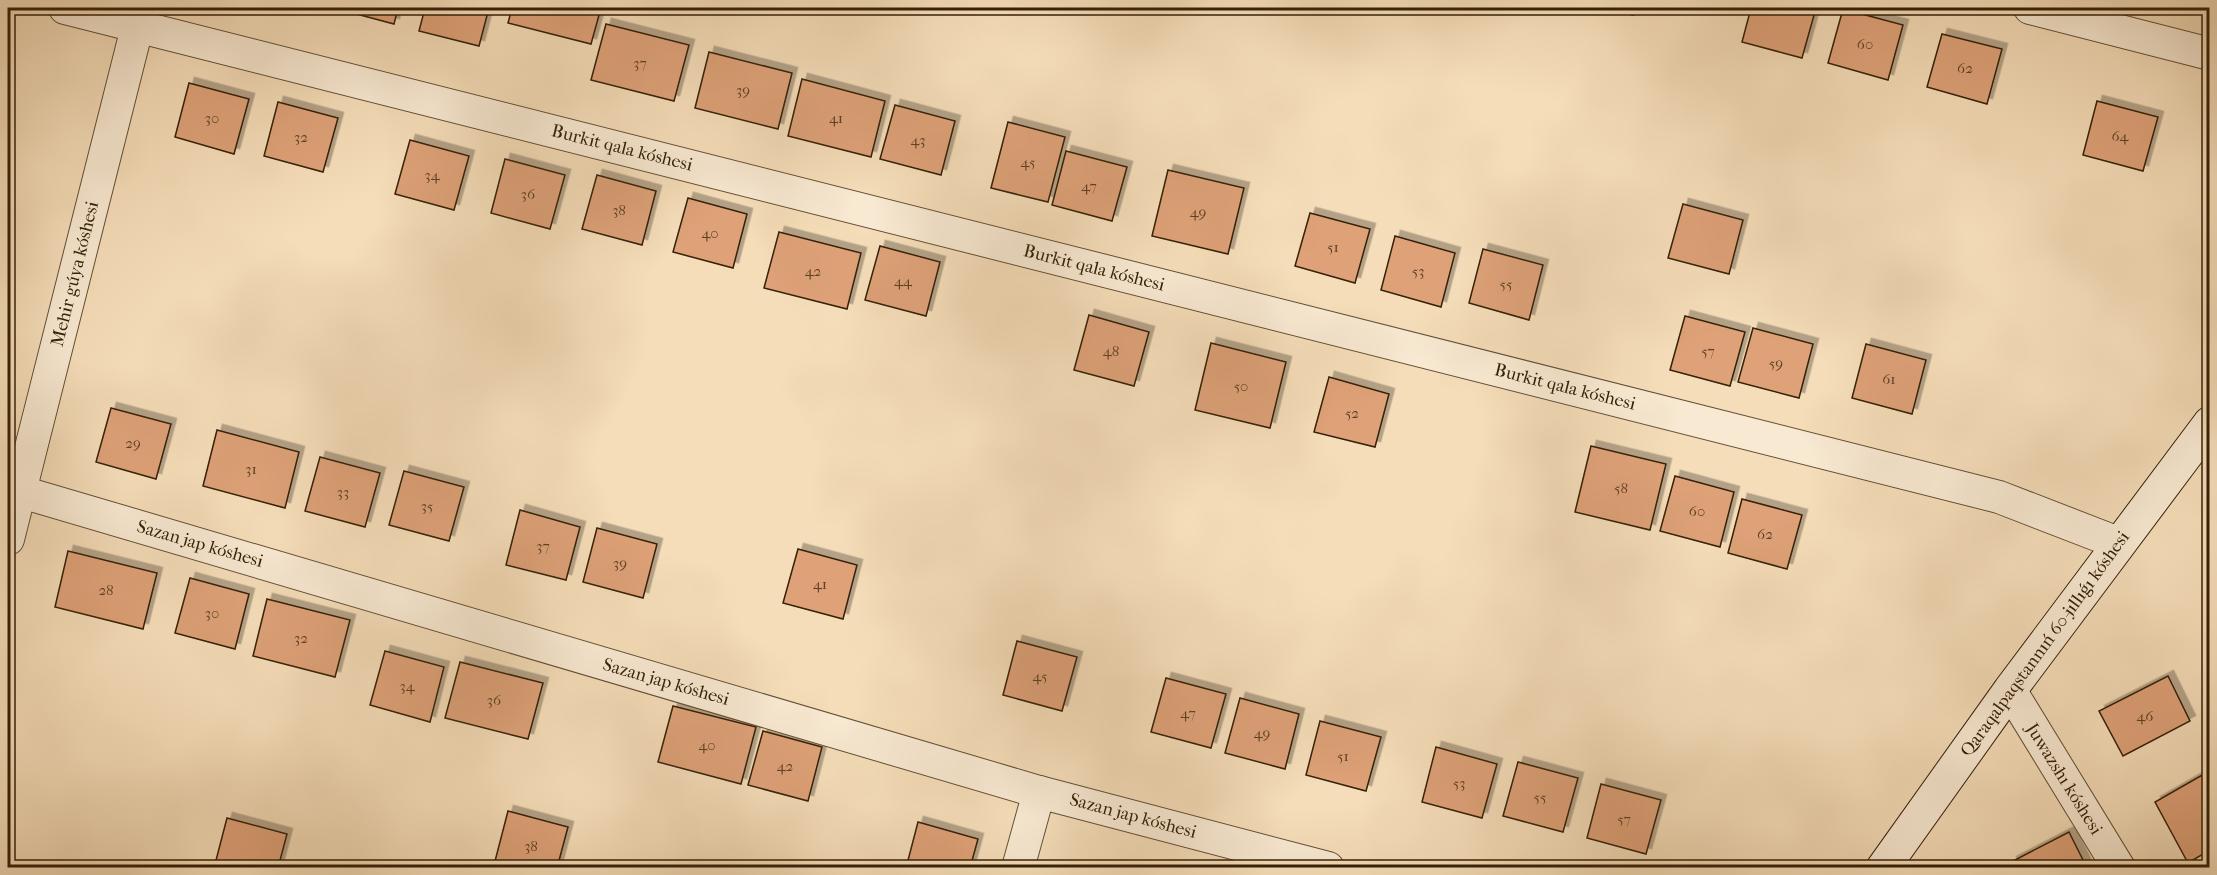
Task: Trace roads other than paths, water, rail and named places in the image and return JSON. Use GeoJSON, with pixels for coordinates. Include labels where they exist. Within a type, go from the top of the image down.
{"type":"FeatureCollection","features":[{"type":"Feature","properties":{"kind":"street","name":"Burkit qala kóshesi"},"geometry":{"type":"LineString","coordinates":[[64,8],[140,17],[1999,497],[2118,543]]}},
{"type":"Feature","properties":{"kind":"street"},"geometry":{"type":"LineString","coordinates":[[2030,8],[2210,54]]}},
{"type":"Feature","properties":{"kind":"street","name":"Mehir gúyа kóshesi"},"geometry":{"type":"LineString","coordinates":[[8,539],[14,489],[140,17]]}},
{"type":"Feature","properties":{"kind":"street","name":"Qaraqalpaqstannıń 60-jıllıǵı kóshesi"},"geometry":{"type":"LineString","coordinates":[[1883,867],[2118,543],[2210,423]]}},
{"type":"Feature","properties":{"kind":"street","name":"Sazan jap kóshesi"},"geometry":{"type":"LineString","coordinates":[[14,489],[1039,792],[1328,867]]}},
{"type":"Feature","properties":{"kind":"street","name":"Juwazshı kóshesi"},"geometry":{"type":"LineString","coordinates":[[2010,690],[2119,867]]}},
{"type":"Feature","properties":{"kind":"street"},"geometry":{"type":"LineString","coordinates":[[1018,867],[1039,792]]}}]}
